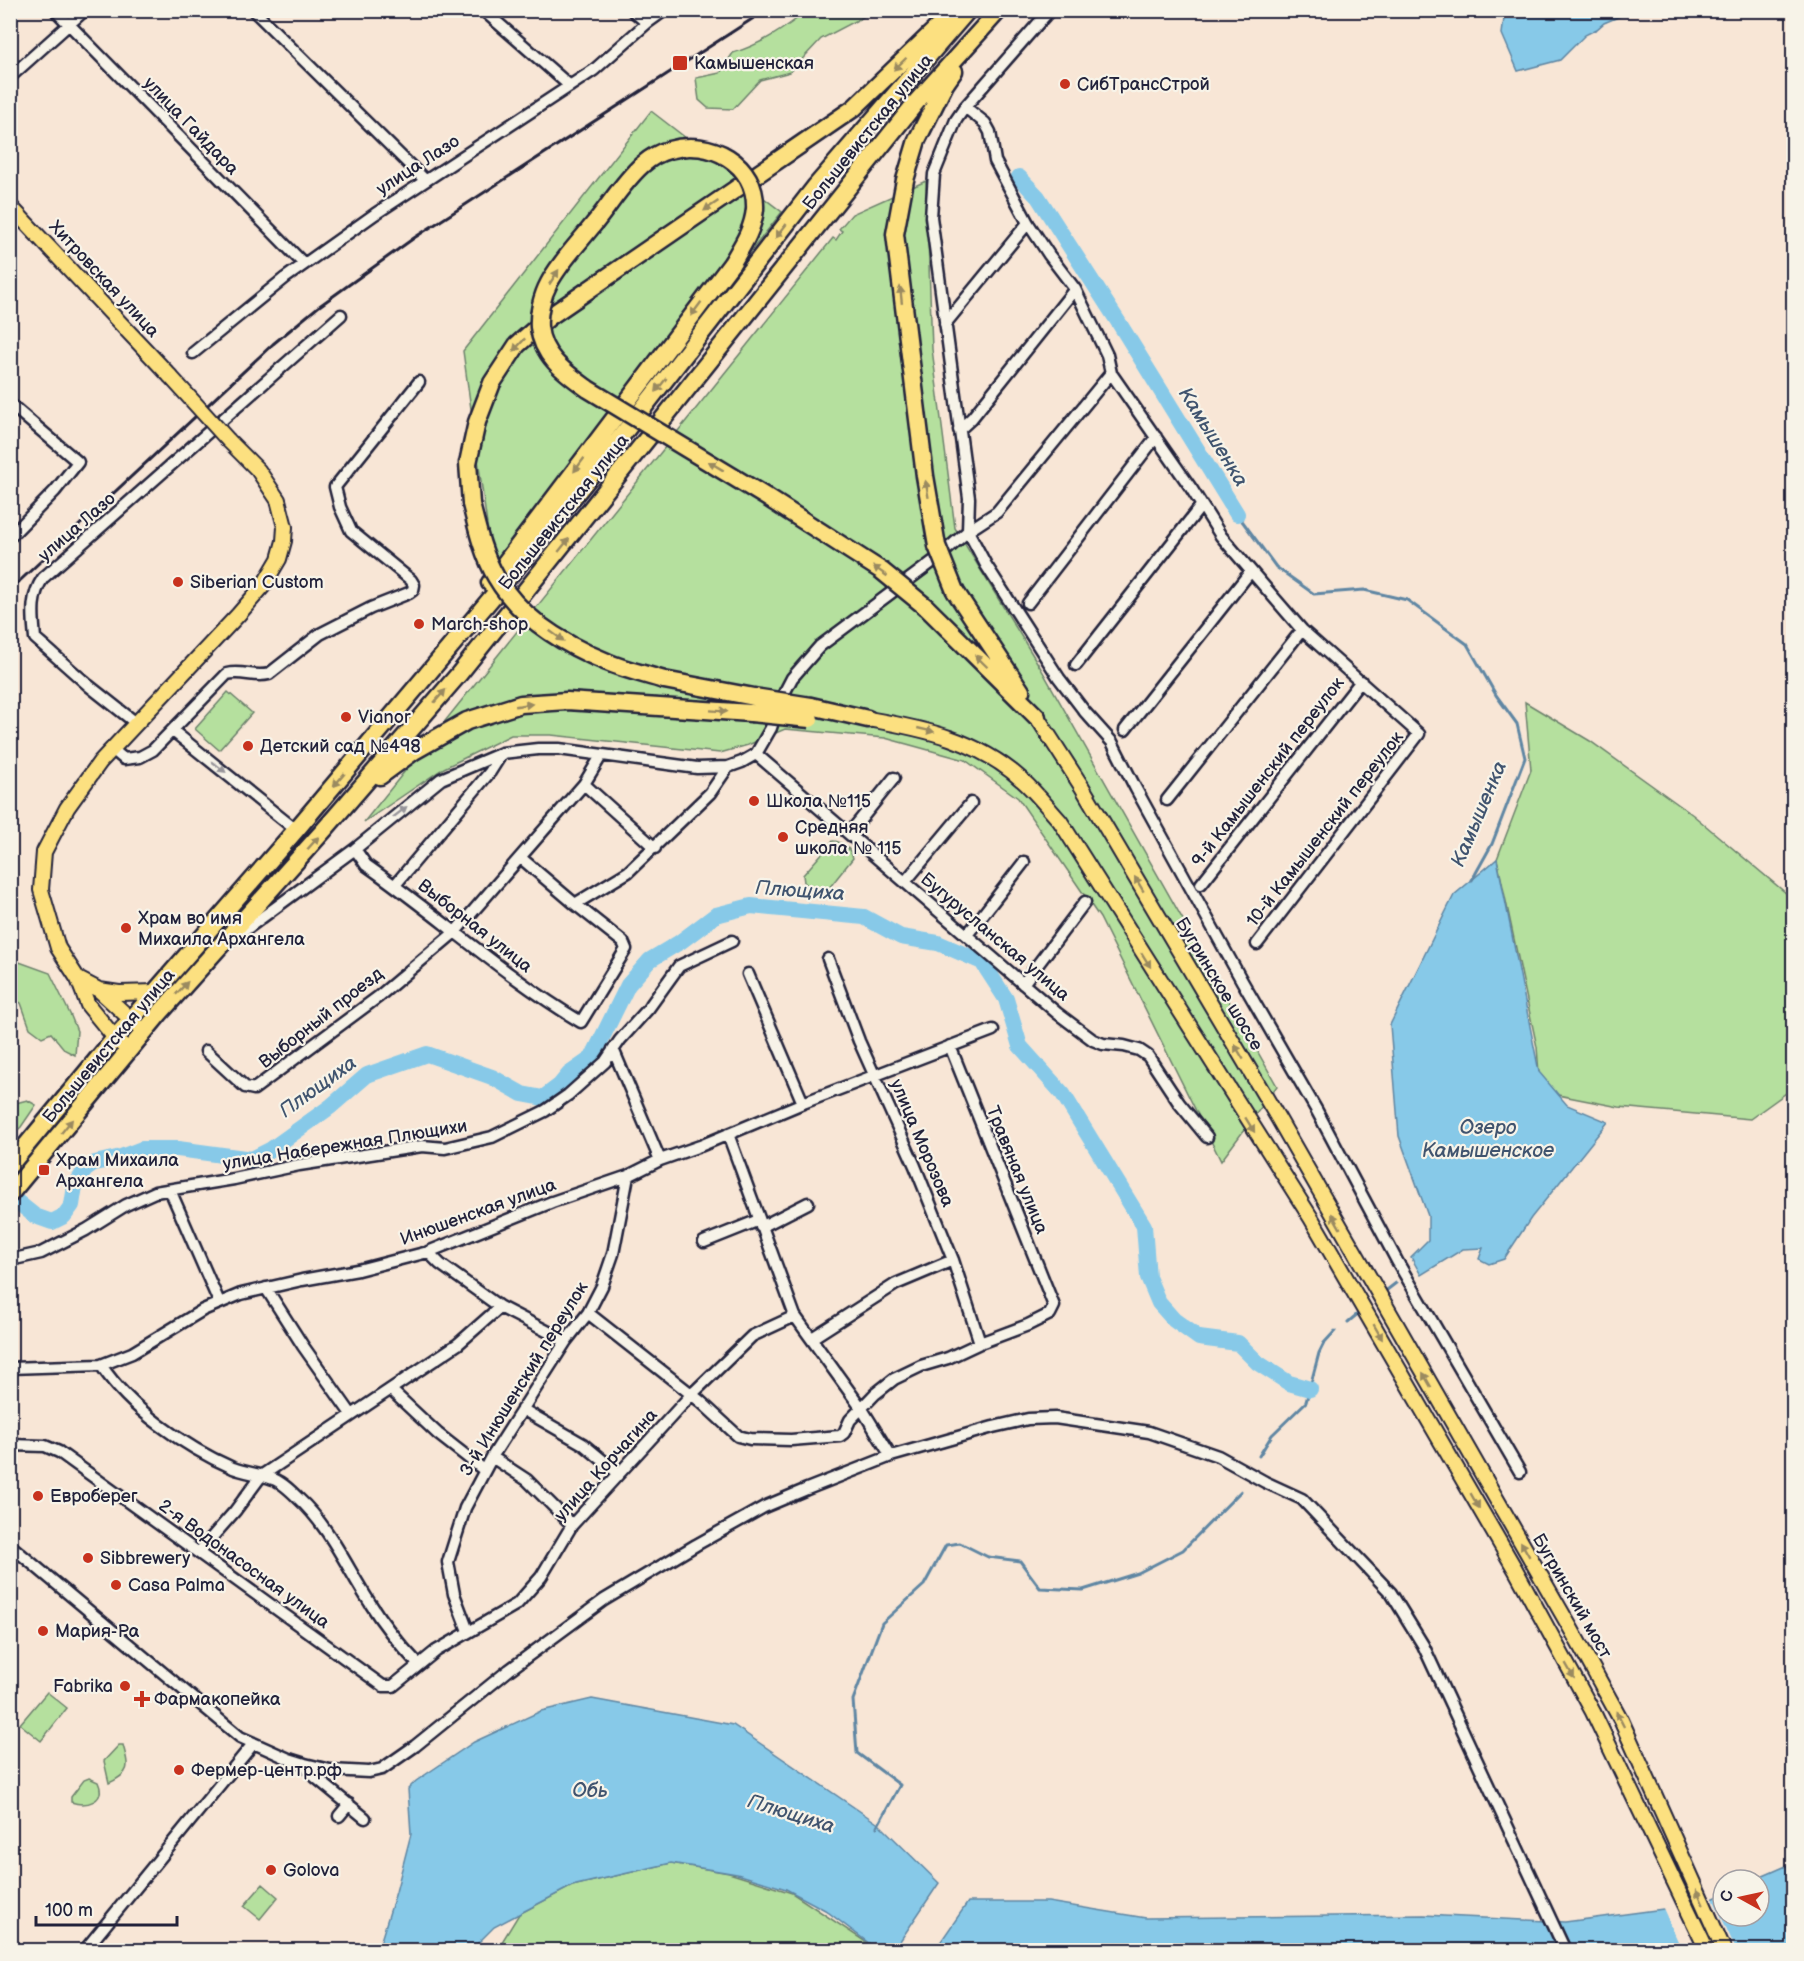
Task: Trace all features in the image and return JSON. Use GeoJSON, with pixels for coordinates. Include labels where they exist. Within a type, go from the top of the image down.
{"type":"FeatureCollection","features":[{"type":"Feature","properties":{"kind":"highway"},"geometry":{"type":"LineString","coordinates":[[753,705],[608,663],[563,641],[522,610],[496,578],[482,544],[471,504],[468,463],[477,422],[492,383],[517,345],[549,317],[854,108],[958,10]]}},
{"type":"Feature","properties":{"kind":"highway","name":"Большевистская улица"},"geometry":{"type":"LineString","coordinates":[[14,1191],[128,1050],[137,1026],[156,992],[494,595],[598,466],[816,186],[968,10]]}},
{"type":"Feature","properties":{"kind":"highway","name":"Большевистская улица"},"geometry":{"type":"LineString","coordinates":[[10,1165],[115,1038],[137,1026],[216,952],[466,665],[918,99],[999,10]]}},
{"type":"Feature","properties":{"kind":"highway"},"geometry":{"type":"LineString","coordinates":[[987,23],[945,84],[917,140],[905,180],[895,234],[925,476],[937,546],[955,591],[1038,717]]}},
{"type":"Feature","properties":{"kind":"highway"},"geometry":{"type":"LineString","coordinates":[[398,710],[520,542],[732,263],[746,240],[752,224],[754,197],[749,180],[739,165],[728,156],[701,147],[669,150],[641,166],[564,260],[549,283],[539,313],[539,328],[549,354],[560,368],[588,389],[768,498],[882,572],[926,607],[1038,717]]}},
{"type":"Feature","properties":{"kind":"highway"},"geometry":{"type":"LineString","coordinates":[[347,803],[404,758],[467,720],[521,704],[567,701],[753,705],[868,719]]}},
{"type":"Feature","properties":{"kind":"main road","name":"Хитровская улица"},"geometry":{"type":"LineString","coordinates":[[10,206],[258,470],[278,500],[284,521],[282,548],[273,571],[263,586],[112,749],[73,798],[44,852],[41,890],[58,948],[78,979],[88,1005],[128,1050]]}},
{"type":"Feature","properties":{"kind":"main road","name":"Бугринское шоссе"},"geometry":{"type":"LineString","coordinates":[[1038,717],[1082,787],[1278,1118],[1365,1272]]}},
{"type":"Feature","properties":{"kind":"main road"},"geometry":{"type":"LineString","coordinates":[[868,719],[942,734],[986,753],[1023,780],[1060,821],[1311,1218],[1509,1559],[1593,1712],[1707,1950]]}},
{"type":"Feature","properties":{"kind":"main road"},"geometry":{"type":"LineString","coordinates":[[78,979],[99,990],[137,1026]]}},
{"type":"Feature","properties":{"kind":"main road"},"geometry":{"type":"LineString","coordinates":[[99,990],[119,993],[156,992]]}},
{"type":"Feature","properties":{"kind":"main road"},"geometry":{"type":"LineString","coordinates":[[96,1062],[102,1035],[100,1021]]}},
{"type":"Feature","properties":{"kind":"main road","name":"Бугринский мост"},"geometry":{"type":"LineString","coordinates":[[1365,1272],[1621,1720],[1724,1950]]}},
{"type":"Feature","properties":{"kind":"street","name":"улица Гайдара"},"geometry":{"type":"LineString","coordinates":[[55,10],[304,264]]}},
{"type":"Feature","properties":{"kind":"street"},"geometry":{"type":"LineString","coordinates":[[10,77],[84,10]]}},
{"type":"Feature","properties":{"kind":"street"},"geometry":{"type":"LineString","coordinates":[[253,10],[425,180]]}},
{"type":"Feature","properties":{"kind":"street"},"geometry":{"type":"LineString","coordinates":[[483,10],[570,86]]}},
{"type":"Feature","properties":{"kind":"street"},"geometry":{"type":"LineString","coordinates":[[632,10],[647,23]]}},
{"type":"Feature","properties":{"kind":"street","name":"улица Лазо"},"geometry":{"type":"LineString","coordinates":[[193,353],[304,264],[425,180],[594,70],[665,10]]}},
{"type":"Feature","properties":{"kind":"street"},"geometry":{"type":"LineString","coordinates":[[1050,10],[965,107],[952,129],[934,174],[931,217],[969,498],[968,531],[986,565],[1059,678],[1112,742],[1242,981],[1323,1121],[1397,1262],[1520,1472]]}},
{"type":"Feature","properties":{"kind":"street"},"geometry":{"type":"LineString","coordinates":[[965,107],[985,123],[990,132],[995,161],[1028,223],[1048,255],[1075,289],[1107,355],[1112,373],[1221,536],[1302,630],[1361,681]]}},
{"type":"Feature","properties":{"kind":"street"},"geometry":{"type":"LineString","coordinates":[[945,324],[1028,223]]}},
{"type":"Feature","properties":{"kind":"street"},"geometry":{"type":"LineString","coordinates":[[959,430],[972,418],[1075,289]]}},
{"type":"Feature","properties":{"kind":"street","name":"улица Лазо"},"geometry":{"type":"LineString","coordinates":[[136,723],[88,685],[35,638],[33,618],[35,590],[43,578],[341,315]]}},
{"type":"Feature","properties":{"kind":"street"},"geometry":{"type":"LineString","coordinates":[[216,952],[355,849],[441,779],[502,753],[548,749],[697,768],[728,767],[756,754],[771,728],[779,703],[792,678],[820,646],[935,560],[968,531],[997,512],[1112,373]]}},
{"type":"Feature","properties":{"kind":"street"},"geometry":{"type":"LineString","coordinates":[[112,749],[124,759],[140,757],[153,750],[173,731],[227,674],[237,671],[262,676],[269,674],[320,634],[370,608],[413,590],[414,585],[411,580],[351,531],[339,507],[335,487],[419,382]]}},
{"type":"Feature","properties":{"kind":"street","name":"улица Лазо"},"geometry":{"type":"LineString","coordinates":[[10,404],[78,462],[55,491],[10,537]]}},
{"type":"Feature","properties":{"kind":"street"},"geometry":{"type":"LineString","coordinates":[[1028,603],[1156,437]]}},
{"type":"Feature","properties":{"kind":"street"},"geometry":{"type":"LineString","coordinates":[[1076,665],[1201,506]]}},
{"type":"Feature","properties":{"kind":"street"},"geometry":{"type":"LineString","coordinates":[[1125,730],[1251,571]]}},
{"type":"Feature","properties":{"kind":"street"},"geometry":{"type":"LineString","coordinates":[[1167,800],[1302,630]]}},
{"type":"Feature","properties":{"kind":"street","name":"10-й Камышенский переулок"},"geometry":{"type":"LineString","coordinates":[[1257,944],[1419,734],[1361,681]]}},
{"type":"Feature","properties":{"kind":"street","name":"9-й Камышенский переулок"},"geometry":{"type":"LineString","coordinates":[[1201,884],[1361,681]]}},
{"type":"Feature","properties":{"kind":"street"},"geometry":{"type":"LineString","coordinates":[[173,731],[296,830]]}},
{"type":"Feature","properties":{"kind":"street"},"geometry":{"type":"LineString","coordinates":[[395,885],[490,772],[502,753]]}},
{"type":"Feature","properties":{"kind":"street","name":"Бугурусланская улица"},"geometry":{"type":"LineString","coordinates":[[756,754],[1023,984],[1093,1040],[1139,1050],[1148,1056],[1179,1103],[1207,1137]]}},
{"type":"Feature","properties":{"kind":"street","name":"Выборный проезд"},"geometry":{"type":"LineString","coordinates":[[206,1051],[245,1088],[254,1089],[378,997],[455,932],[584,784],[601,756]]}},
{"type":"Feature","properties":{"kind":"street"},"geometry":{"type":"LineString","coordinates":[[521,858],[575,904],[628,872],[655,848],[710,793],[728,767]]}},
{"type":"Feature","properties":{"kind":"street"},"geometry":{"type":"LineString","coordinates":[[849,834],[894,778]]}},
{"type":"Feature","properties":{"kind":"street"},"geometry":{"type":"LineString","coordinates":[[584,784],[655,848]]}},
{"type":"Feature","properties":{"kind":"street"},"geometry":{"type":"LineString","coordinates":[[905,882],[971,803]]}},
{"type":"Feature","properties":{"kind":"street","name":"Выборная улица"},"geometry":{"type":"LineString","coordinates":[[355,849],[366,864],[542,999],[581,1022],[626,949],[623,942],[575,904]]}},
{"type":"Feature","properties":{"kind":"street"},"geometry":{"type":"LineString","coordinates":[[967,935],[1024,862]]}},
{"type":"Feature","properties":{"kind":"street"},"geometry":{"type":"LineString","coordinates":[[1023,984],[1085,902]]}},
{"type":"Feature","properties":{"kind":"street","name":"улица Набережная Плющихи"},"geometry":{"type":"LineString","coordinates":[[10,1260],[41,1253],[86,1230],[126,1205],[155,1192],[422,1146],[444,1148],[463,1145],[492,1137],[545,1111],[568,1095],[605,1062],[679,966],[732,941]]}},
{"type":"Feature","properties":{"kind":"street","name":"улица Морозова"},"geometry":{"type":"LineString","coordinates":[[828,959],[874,1075],[915,1166],[953,1260],[980,1343]]}},
{"type":"Feature","properties":{"kind":"street"},"geometry":{"type":"LineString","coordinates":[[748,974],[803,1103]]}},
{"type":"Feature","properties":{"kind":"street","name":"Инюшенская улица"},"geometry":{"type":"LineString","coordinates":[[10,1368],[101,1365],[132,1353],[219,1302],[266,1288],[358,1270],[428,1252],[552,1202],[628,1176],[660,1160],[993,1030]]}},
{"type":"Feature","properties":{"kind":"street","name":"Травяная улица"},"geometry":{"type":"LineString","coordinates":[[950,1046],[1054,1306],[1050,1314],[1007,1334],[980,1343]]}},
{"type":"Feature","properties":{"kind":"street"},"geometry":{"type":"LineString","coordinates":[[613,1049],[660,1160]]}},
{"type":"Feature","properties":{"kind":"street"},"geometry":{"type":"LineString","coordinates":[[728,1134],[795,1316],[862,1409],[891,1456]]}},
{"type":"Feature","properties":{"kind":"street","name":"3-й Инюшенский переулок"},"geometry":{"type":"LineString","coordinates":[[468,1631],[454,1594],[448,1562],[465,1508],[492,1456],[566,1341],[588,1313],[602,1286],[613,1254],[628,1176]]}},
{"type":"Feature","properties":{"kind":"street"},"geometry":{"type":"LineString","coordinates":[[170,1190],[219,1302]]}},
{"type":"Feature","properties":{"kind":"street"},"geometry":{"type":"LineString","coordinates":[[704,1242],[760,1223],[808,1203]]}},
{"type":"Feature","properties":{"kind":"street"},"geometry":{"type":"LineString","coordinates":[[428,1252],[440,1264],[500,1307],[566,1341]]}},
{"type":"Feature","properties":{"kind":"street"},"geometry":{"type":"LineString","coordinates":[[812,1338],[896,1284],[953,1260]]}},
{"type":"Feature","properties":{"kind":"street"},"geometry":{"type":"LineString","coordinates":[[266,1288],[351,1414]]}},
{"type":"Feature","properties":{"kind":"street"},"geometry":{"type":"LineString","coordinates":[[199,1552],[235,1511],[261,1476],[458,1344],[500,1307]]}},
{"type":"Feature","properties":{"kind":"street"},"geometry":{"type":"LineString","coordinates":[[588,1313],[691,1395],[738,1436],[750,1439],[791,1440],[840,1436],[844,1433],[850,1420],[875,1394],[894,1379],[921,1365],[948,1358],[980,1343]]}},
{"type":"Feature","properties":{"kind":"street","name":"улица Корчагина"},"geometry":{"type":"LineString","coordinates":[[393,1686],[418,1664],[468,1631],[517,1604],[541,1577],[572,1526],[691,1395],[752,1336],[795,1316]]}},
{"type":"Feature","properties":{"kind":"street"},"geometry":{"type":"LineString","coordinates":[[101,1365],[150,1417],[171,1434],[234,1468],[281,1483],[310,1509],[321,1521],[369,1603],[391,1635],[418,1664]]}},
{"type":"Feature","properties":{"kind":"street"},"geometry":{"type":"LineString","coordinates":[[391,1390],[438,1434],[484,1470]]}},
{"type":"Feature","properties":{"kind":"street"},"geometry":{"type":"LineString","coordinates":[[522,1409],[583,1444],[618,1473]]}},
{"type":"Feature","properties":{"kind":"street"},"geometry":{"type":"LineString","coordinates":[[10,1545],[234,1733],[253,1744],[305,1764],[352,1772],[369,1772],[382,1769],[415,1746],[509,1670],[604,1600],[764,1507],[891,1456],[1028,1419],[1055,1418],[1149,1432],[1218,1456],[1302,1499],[1391,1593],[1423,1646],[1565,1950]]}},
{"type":"Feature","properties":{"kind":"street","name":"2-я Водонасосная улица"},"geometry":{"type":"LineString","coordinates":[[10,1445],[45,1446],[59,1452],[383,1686],[393,1686]]}},
{"type":"Feature","properties":{"kind":"street"},"geometry":{"type":"LineString","coordinates":[[492,1456],[526,1480],[572,1526]]}},
{"type":"Feature","properties":{"kind":"street"},"geometry":{"type":"LineString","coordinates":[[85,1950],[253,1744]]}},
{"type":"Feature","properties":{"kind":"street"},"geometry":{"type":"LineString","coordinates":[[305,1764],[314,1776],[365,1818]]}},
{"type":"Feature","properties":{"kind":"street"},"geometry":{"type":"LineString","coordinates":[[339,1816],[349,1804]]}},
{"type":"Feature","properties":{"kind":"green space"},"geometry":{"type":"Polygon","coordinates":[[[807,11],[870,11],[869,14],[821,39],[790,72],[760,80],[733,109],[708,108],[699,100],[696,78],[720,73],[733,53],[772,35],[807,11]]]}},
{"type":"Feature","properties":{"kind":"green space"},"geometry":{"type":"Polygon","coordinates":[[[651,111],[782,212],[494,575],[463,351],[651,111]]]}},
{"type":"Feature","properties":{"kind":"green space"},"geometry":{"type":"Polygon","coordinates":[[[926,181],[932,349],[955,528],[1040,667],[1277,1086],[1221,1161],[1100,918],[1018,798],[965,760],[885,738],[785,729],[748,745],[720,753],[551,735],[511,735],[444,768],[364,822],[833,238],[836,240],[842,231],[839,229],[852,214],[926,181]]]}},
{"type":"Feature","properties":{"kind":"green space"},"geometry":{"type":"Polygon","coordinates":[[[228,692],[252,713],[219,750],[195,729],[228,692]]]}},
{"type":"Feature","properties":{"kind":"green space"},"geometry":{"type":"Polygon","coordinates":[[[1525,702],[1590,741],[1693,815],[1793,899],[1793,1088],[1750,1119],[1619,1107],[1558,1095],[1539,1073],[1537,1047],[1497,859],[1531,770],[1525,702]]]}},
{"type":"Feature","properties":{"kind":"green space"},"geometry":{"type":"Polygon","coordinates":[[[833,841],[846,846],[853,858],[825,893],[816,894],[804,882],[803,875],[833,841]]]}},
{"type":"Feature","properties":{"kind":"green space"},"geometry":{"type":"Polygon","coordinates":[[[11,959],[50,973],[77,1031],[75,1055],[65,1050],[51,1033],[42,1037],[30,1028],[21,1003],[11,998],[11,959]]]}},
{"type":"Feature","properties":{"kind":"green space"},"geometry":{"type":"Polygon","coordinates":[[[27,1100],[36,1105],[21,1127],[11,1136],[11,1108],[16,1103],[27,1100]]]}},
{"type":"Feature","properties":{"kind":"green space"},"geometry":{"type":"Polygon","coordinates":[[[47,1692],[67,1708],[41,1741],[20,1724],[47,1692]]]}},
{"type":"Feature","properties":{"kind":"green space"},"geometry":{"type":"Polygon","coordinates":[[[119,1745],[123,1745],[127,1764],[125,1772],[109,1783],[104,1761],[119,1745]]]}},
{"type":"Feature","properties":{"kind":"green space"},"geometry":{"type":"Polygon","coordinates":[[[89,1778],[98,1782],[100,1794],[97,1798],[83,1804],[71,1802],[71,1797],[84,1780],[89,1778]]]}},
{"type":"Feature","properties":{"kind":"green space"},"geometry":{"type":"Polygon","coordinates":[[[671,1863],[729,1873],[792,1893],[878,1950],[664,1950],[660,1945],[613,1950],[497,1950],[519,1914],[572,1886],[671,1863]]]}},
{"type":"Feature","properties":{"kind":"green space"},"geometry":{"type":"Polygon","coordinates":[[[263,1884],[278,1897],[260,1919],[244,1906],[263,1884]]]}},
{"type":"Feature","properties":{"kind":"water"},"geometry":{"type":"Polygon","coordinates":[[[1505,10],[1632,11],[1604,23],[1585,35],[1560,60],[1518,71],[1502,34],[1505,10]]]}},
{"type":"Feature","properties":{"kind":"water","name":"Озеро Камышенское"},"geometry":{"type":"Polygon","coordinates":[[[1497,859],[1539,1072],[1567,1105],[1608,1122],[1531,1218],[1504,1259],[1489,1264],[1479,1259],[1483,1248],[1463,1249],[1421,1275],[1411,1257],[1428,1240],[1428,1216],[1399,1136],[1390,1025],[1454,895],[1497,859]]]}},
{"type":"Feature","properties":{"kind":"water","name":"Обь"},"geometry":{"type":"Polygon","coordinates":[[[592,1699],[733,1725],[880,1825],[939,1883],[894,1950],[878,1950],[825,1910],[786,1889],[737,1874],[671,1863],[572,1886],[494,1927],[471,1950],[378,1950],[411,1834],[408,1789],[416,1781],[474,1742],[541,1711],[592,1699]]]}},
{"type":"Feature","properties":{"kind":"water"},"geometry":{"type":"Polygon","coordinates":[[[1793,1863],[1793,1950],[935,1950],[968,1902],[1048,1902],[1146,1918],[1424,1915],[1565,1922],[1701,1904],[1711,1899],[1711,1928],[1771,1928],[1771,1873],[1793,1863]]]}},
{"type":"Feature","properties":{"kind":"pier"},"geometry":{"type":"Polygon","coordinates":[[[1711,1896],[1711,1928],[1726,1928],[1736,1950],[1682,1950],[1662,1906],[1701,1901],[1711,1896]]]}},
{"type":"Feature","properties":{"kind":"waterway","name":"Камышенка"},"geometry":{"type":"LineString","coordinates":[[1019,177],[1038,197],[1237,514]]}},
{"type":"Feature","properties":{"kind":"waterway","name":"Камышенка"},"geometry":{"type":"LineString","coordinates":[[1237,514],[1276,567],[1314,594],[1364,590],[1407,600],[1467,644],[1496,695],[1517,724],[1525,758],[1492,844],[1472,880]]}},
{"type":"Feature","properties":{"kind":"waterway","name":"Плющиха"},"geometry":{"type":"LineString","coordinates":[[10,1196],[35,1216],[52,1222],[64,1216],[72,1205],[75,1186],[85,1170],[95,1163],[142,1149],[178,1149],[252,1159],[270,1150],[330,1107],[367,1075],[427,1054],[492,1077],[522,1094],[543,1098],[559,1086],[569,1074],[592,1058],[628,985],[650,960],[680,942],[716,915],[751,906],[864,917],[901,937],[938,943],[982,962],[1006,999],[1020,1046],[1063,1094],[1144,1226],[1148,1277],[1159,1303],[1174,1320],[1199,1338],[1238,1343],[1258,1363],[1289,1383],[1310,1389]]}},
{"type":"Feature","properties":{"kind":"waterway"},"geometry":{"type":"LineString","coordinates":[[1383,1293],[1396,1283]]}},
{"type":"Feature","properties":{"kind":"waterway"},"geometry":{"type":"LineString","coordinates":[[1348,1322],[1360,1312]]}},
{"type":"Feature","properties":{"kind":"waterway","name":"Плющиха"},"geometry":{"type":"LineString","coordinates":[[1259,1456],[1272,1435],[1306,1402],[1319,1353],[1324,1343],[1335,1331]]}},
{"type":"Feature","properties":{"kind":"waterway","name":"Плющиха"},"geometry":{"type":"LineString","coordinates":[[877,1827],[900,1785],[857,1753],[853,1700],[882,1623],[924,1585],[946,1545],[960,1543],[988,1557],[1020,1561],[1040,1588],[1083,1590],[1138,1573],[1183,1550],[1241,1491]]}},
{"type":"Feature","properties":{"kind":"railway"},"geometry":{"type":"LineString","coordinates":[[10,590],[273,344],[318,307],[414,238],[766,10]]}},
{"type":"Feature","properties":{"kind":"place","name":"Камышенская"},"geometry":{"type":"Point","coordinates":[680,63]}},
{"type":"Feature","properties":{"kind":"place","name":"СибТрансСтрой"},"geometry":{"type":"Point","coordinates":[1065,84]}},
{"type":"Feature","properties":{"kind":"place","name":"Siberian Custom"},"geometry":{"type":"Point","coordinates":[178,582]}},
{"type":"Feature","properties":{"kind":"place","name":"March-shop"},"geometry":{"type":"Point","coordinates":[419,624]}},
{"type":"Feature","properties":{"kind":"place","name":"Vianor"},"geometry":{"type":"Point","coordinates":[346,717]}},
{"type":"Feature","properties":{"kind":"place","name":"Детский сад №498"},"geometry":{"type":"Point","coordinates":[248,746]}},
{"type":"Feature","properties":{"kind":"place","name":"Школа №115"},"geometry":{"type":"Point","coordinates":[754,801]}},
{"type":"Feature","properties":{"kind":"place","name":"Средняя школа № 115"},"geometry":{"type":"Point","coordinates":[783,837]}},
{"type":"Feature","properties":{"kind":"place","name":"Храм во имя Михаила Архангела"},"geometry":{"type":"Point","coordinates":[126,928]}},
{"type":"Feature","properties":{"kind":"place","name":"Храм Михаила Архангела"},"geometry":{"type":"Point","coordinates":[44,1170]}},
{"type":"Feature","properties":{"kind":"place","name":"Евроберег"},"geometry":{"type":"Point","coordinates":[38,1496]}},
{"type":"Feature","properties":{"kind":"place","name":"Sibbrewery"},"geometry":{"type":"Point","coordinates":[88,1558]}},
{"type":"Feature","properties":{"kind":"place","name":"Casa Palma"},"geometry":{"type":"Point","coordinates":[116,1585]}},
{"type":"Feature","properties":{"kind":"place","name":"Мария-Ра"},"geometry":{"type":"Point","coordinates":[43,1631]}},
{"type":"Feature","properties":{"kind":"place","name":"Fabrika"},"geometry":{"type":"Point","coordinates":[125,1686]}},
{"type":"Feature","properties":{"kind":"place","name":"Фармакопейка"},"geometry":{"type":"Point","coordinates":[142,1699]}},
{"type":"Feature","properties":{"kind":"place","name":"Фермер-центр.рф"},"geometry":{"type":"Point","coordinates":[179,1770]}},
{"type":"Feature","properties":{"kind":"place","name":"Golova"},"geometry":{"type":"Point","coordinates":[271,1870]}}]}
